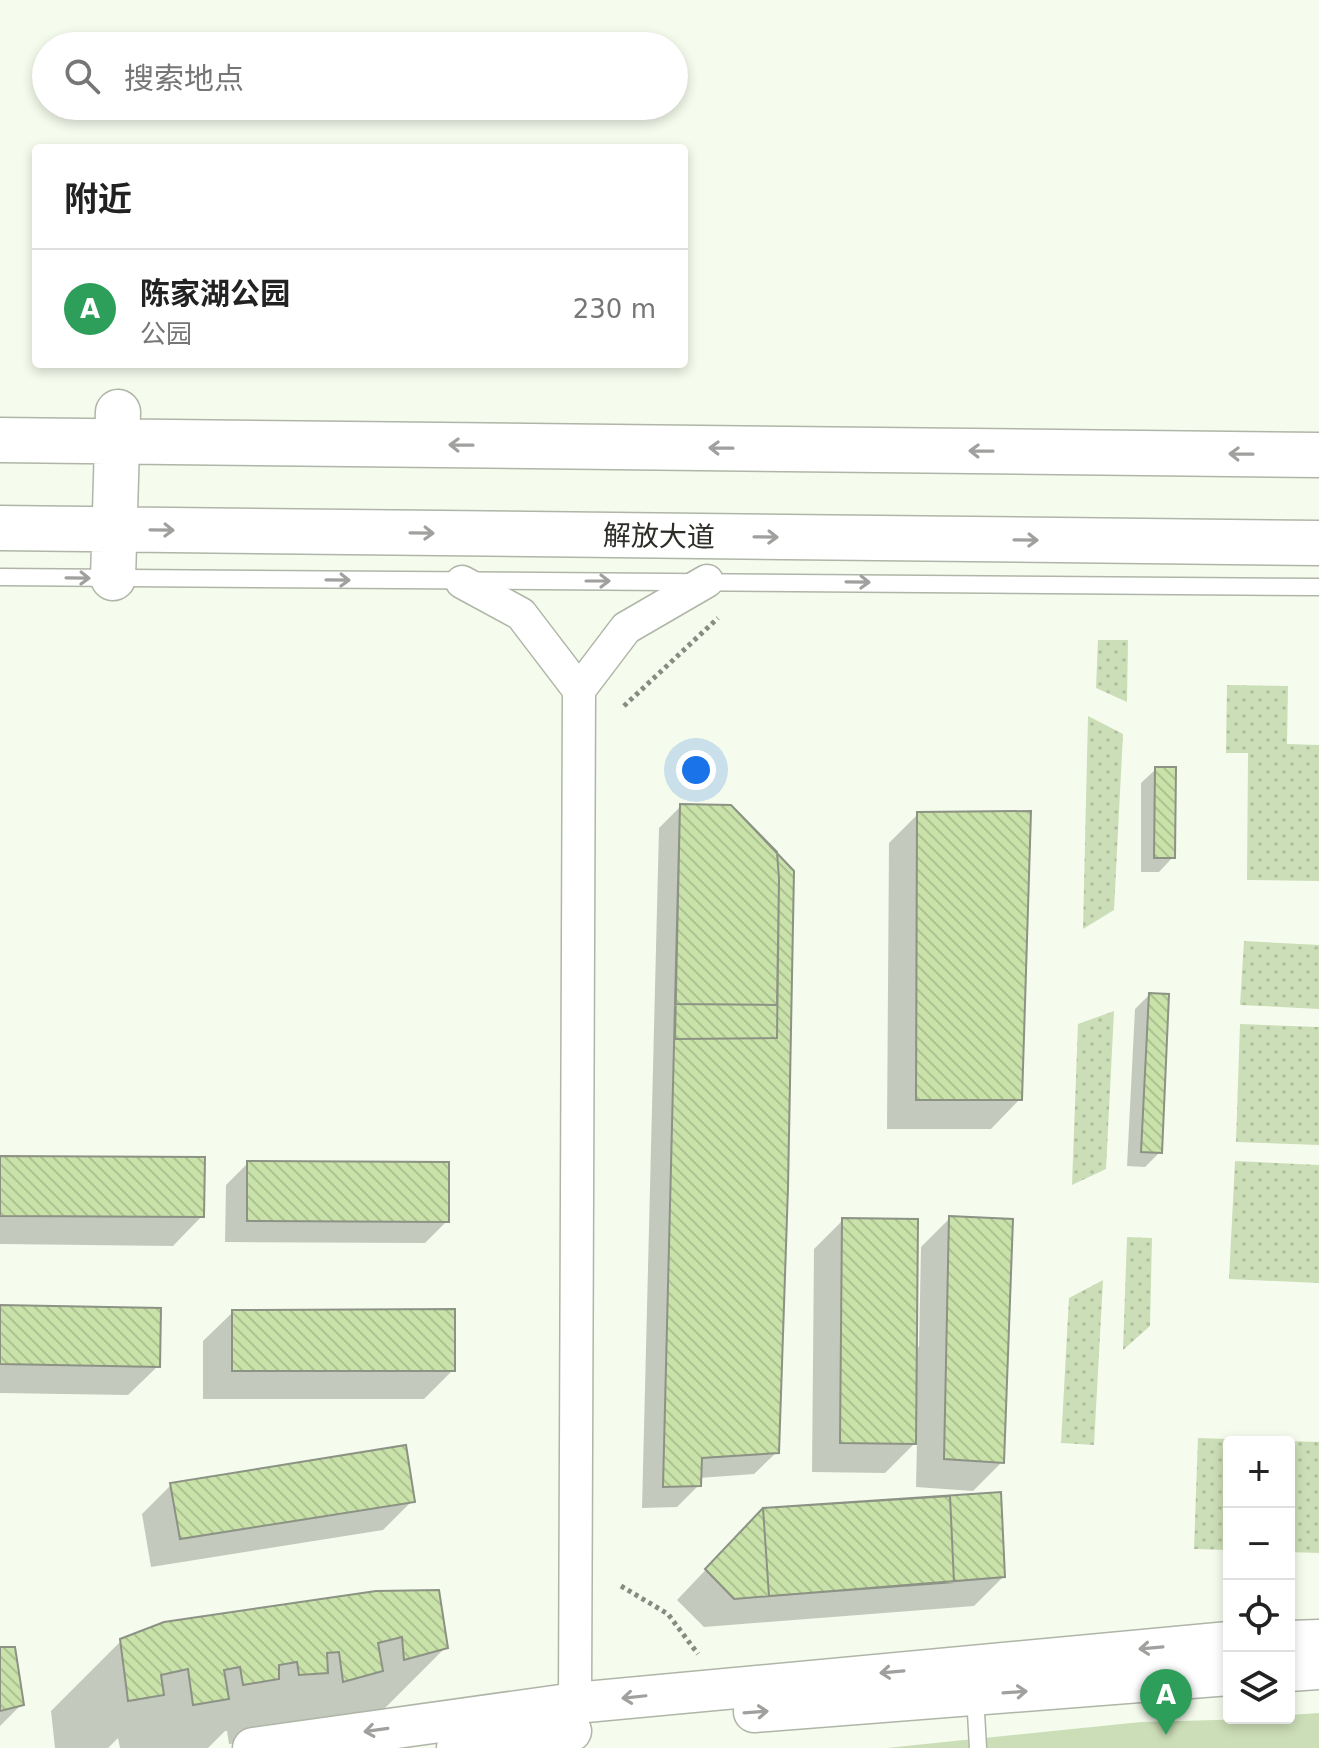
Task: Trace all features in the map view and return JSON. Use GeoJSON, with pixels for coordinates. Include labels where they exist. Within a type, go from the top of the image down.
{"type":"FeatureCollection","features":[{"type":"Feature","properties":{"kind":"main road"},"geometry":{"type":"LineString","coordinates":[[113,578],[118,427]]}},
{"type":"Feature","properties":{"kind":"main road"},"geometry":{"type":"LineString","coordinates":[[0,440],[118,427],[1319,455]]}},
{"type":"Feature","properties":{"kind":"main road","name":"解放大道"},"geometry":{"type":"LineString","coordinates":[[0,528],[1319,543]]}},
{"type":"Feature","properties":{"kind":"street"},"geometry":{"type":"LineString","coordinates":[[559,1728],[579,690],[626,628],[707,581]]}},
{"type":"Feature","properties":{"kind":"street"},"geometry":{"type":"LineString","coordinates":[[462,582],[521,614],[579,690]]}},
{"type":"Feature","properties":{"kind":"street"},"geometry":{"type":"LineString","coordinates":[[1295,1641],[1319,1640]]}},
{"type":"Feature","properties":{"kind":"street"},"geometry":{"type":"LineString","coordinates":[[457,1748],[559,1728],[1223,1643]]}},
{"type":"Feature","properties":{"kind":"street"},"geometry":{"type":"LineString","coordinates":[[1295,1671],[1319,1669]]}},
{"type":"Feature","properties":{"kind":"street"},"geometry":{"type":"LineString","coordinates":[[253,1748],[559,1728],[1223,1675]]}},
{"type":"Feature","properties":{"kind":"lane"},"geometry":{"type":"LineString","coordinates":[[0,577],[1319,587]]}},
{"type":"Feature","properties":{"kind":"lane"},"geometry":{"type":"LineString","coordinates":[[975,1695],[978,1748]]}},
{"type":"Feature","properties":{"kind":"path"},"geometry":{"type":"LineString","coordinates":[[624,706],[718,618]]}},
{"type":"Feature","properties":{"kind":"path"},"geometry":{"type":"LineString","coordinates":[[621,1586],[668,1614],[698,1654]]}},
{"type":"Feature","properties":{"kind":"green space"},"geometry":{"type":"Polygon","coordinates":[[[1098,640],[1128,640],[1127,702],[1096,688],[1098,640]]]}},
{"type":"Feature","properties":{"kind":"green space"},"geometry":{"type":"Polygon","coordinates":[[[1227,685],[1288,686],[1287,744],[1319,745],[1319,881],[1247,880],[1248,753],[1226,753],[1227,685]]]}},
{"type":"Feature","properties":{"kind":"green space"},"geometry":{"type":"Polygon","coordinates":[[[1088,716],[1123,734],[1114,910],[1083,929],[1088,716]]]}},
{"type":"Feature","properties":{"kind":"green space"},"geometry":{"type":"Polygon","coordinates":[[[1244,941],[1319,945],[1319,1009],[1240,1005],[1244,941]]]}},
{"type":"Feature","properties":{"kind":"green space"},"geometry":{"type":"Polygon","coordinates":[[[1114,1011],[1106,1169],[1072,1185],[1078,1024],[1114,1011]]]}},
{"type":"Feature","properties":{"kind":"green space"},"geometry":{"type":"Polygon","coordinates":[[[1240,1024],[1319,1027],[1319,1145],[1236,1142],[1240,1024]]]}},
{"type":"Feature","properties":{"kind":"green space"},"geometry":{"type":"Polygon","coordinates":[[[1235,1161],[1319,1165],[1319,1283],[1229,1279],[1235,1161]]]}},
{"type":"Feature","properties":{"kind":"green space"},"geometry":{"type":"Polygon","coordinates":[[[1127,1237],[1152,1238],[1150,1326],[1123,1350],[1127,1237]]]}},
{"type":"Feature","properties":{"kind":"green space"},"geometry":{"type":"Polygon","coordinates":[[[1103,1280],[1094,1445],[1061,1443],[1069,1298],[1103,1280]]]}},
{"type":"Feature","properties":{"kind":"green space"},"geometry":{"type":"Polygon","coordinates":[[[1198,1438],[1223,1439],[1223,1550],[1194,1549],[1198,1438]]]}},
{"type":"Feature","properties":{"kind":"green space"},"geometry":{"type":"Polygon","coordinates":[[[1295,1441],[1319,1442],[1319,1553],[1295,1552],[1295,1441]]]}},
{"type":"Feature","properties":{"kind":"green space"},"geometry":{"type":"Polygon","coordinates":[[[1319,1713],[1319,1748],[886,1748],[1141,1722],[1223,1720],[1223,1724],[1295,1724],[1295,1715],[1319,1713]]]}},
{"type":"Feature","properties":{"kind":"building"},"geometry":{"type":"Polygon","coordinates":[[[1155,767],[1176,767],[1175,858],[1154,858],[1155,767]]]}},
{"type":"Feature","properties":{"kind":"building"},"geometry":{"type":"Polygon","coordinates":[[[680,804],[731,805],[794,871],[788,1187],[779,1453],[702,1458],[701,1486],[663,1487],[680,804]]]}},
{"type":"Feature","properties":{"kind":"building"},"geometry":{"type":"Polygon","coordinates":[[[680,804],[731,805],[777,852],[777,1038],[675,1039],[680,804]]]}},
{"type":"Feature","properties":{"kind":"building"},"geometry":{"type":"Polygon","coordinates":[[[680,804],[731,805],[777,852],[777,1005],[675,1004],[680,804]]]}},
{"type":"Feature","properties":{"kind":"building"},"geometry":{"type":"Polygon","coordinates":[[[1031,811],[1022,1100],[916,1100],[917,812],[1031,811]]]}},
{"type":"Feature","properties":{"kind":"building"},"geometry":{"type":"Polygon","coordinates":[[[1149,993],[1169,994],[1162,1153],[1141,1152],[1149,993]]]}},
{"type":"Feature","properties":{"kind":"building"},"geometry":{"type":"Polygon","coordinates":[[[0,1156],[205,1157],[204,1217],[0,1216],[0,1156]]]}},
{"type":"Feature","properties":{"kind":"building"},"geometry":{"type":"Polygon","coordinates":[[[247,1161],[449,1162],[449,1222],[247,1221],[247,1161]]]}},
{"type":"Feature","properties":{"kind":"building"},"geometry":{"type":"Polygon","coordinates":[[[949,1216],[1013,1219],[1004,1463],[944,1459],[949,1216]]]}},
{"type":"Feature","properties":{"kind":"building"},"geometry":{"type":"Polygon","coordinates":[[[842,1218],[918,1219],[916,1444],[840,1443],[842,1218]]]}},
{"type":"Feature","properties":{"kind":"building"},"geometry":{"type":"Polygon","coordinates":[[[0,1305],[161,1308],[160,1367],[0,1364],[0,1305]]]}},
{"type":"Feature","properties":{"kind":"building"},"geometry":{"type":"Polygon","coordinates":[[[455,1309],[455,1371],[232,1371],[232,1310],[455,1309]]]}},
{"type":"Feature","properties":{"kind":"building"},"geometry":{"type":"Polygon","coordinates":[[[406,1445],[415,1502],[180,1539],[170,1483],[406,1445]]]}},
{"type":"Feature","properties":{"kind":"building"},"geometry":{"type":"Polygon","coordinates":[[[1001,1492],[1005,1577],[734,1599],[705,1569],[763,1508],[1001,1492]]]}},
{"type":"Feature","properties":{"kind":"building"},"geometry":{"type":"Polygon","coordinates":[[[950,1496],[954,1582],[769,1596],[763,1508],[950,1496]]]}},
{"type":"Feature","properties":{"kind":"building"},"geometry":{"type":"Polygon","coordinates":[[[439,1590],[448,1648],[404,1660],[402,1637],[378,1643],[383,1671],[343,1682],[339,1652],[327,1653],[328,1673],[299,1675],[297,1662],[279,1665],[279,1679],[243,1685],[240,1667],[224,1670],[229,1699],[193,1705],[188,1669],[161,1675],[164,1695],[128,1701],[120,1639],[164,1622],[376,1591],[439,1590]]]}},
{"type":"Feature","properties":{"kind":"building"},"geometry":{"type":"Polygon","coordinates":[[[0,1647],[15,1647],[24,1705],[0,1711],[0,1647]]]}},
{"type":"Feature","properties":{"kind":"place","name":"陈家湖公园"},"geometry":{"type":"Point","coordinates":[1166,1735]}}]}
